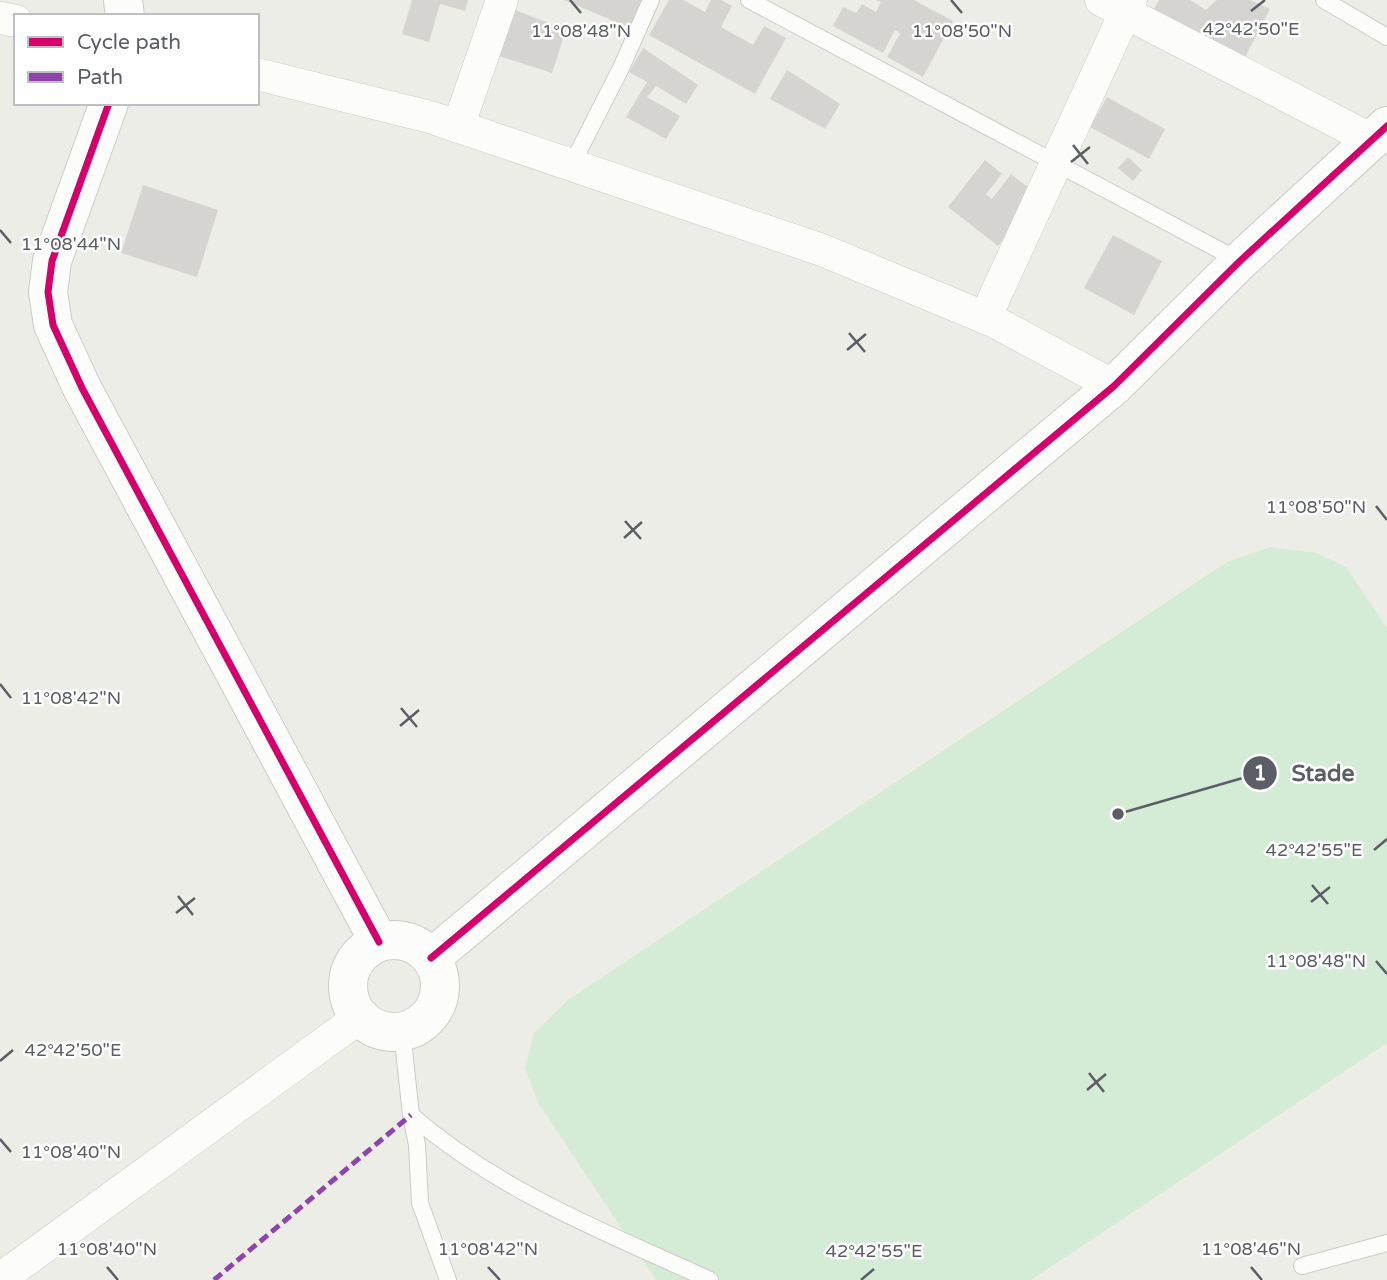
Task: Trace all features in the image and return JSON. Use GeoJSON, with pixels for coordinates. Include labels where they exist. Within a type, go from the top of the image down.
{"type":"FeatureCollection","features":[{"type":"Feature","properties":{"kind":"street"},"geometry":{"type":"LineString","coordinates":[[458,127],[502,0]]}},
{"type":"Feature","properties":{"kind":"street"},"geometry":{"type":"LineString","coordinates":[[431,958],[1114,386],[1240,261],[1379,133],[1119,4],[1055,163],[985,318]]}},
{"type":"Feature","properties":{"kind":"street"},"geometry":{"type":"LineString","coordinates":[[259,74],[430,117],[822,250],[985,318],[1114,386]]}},
{"type":"Feature","properties":{"kind":"street"},"geometry":{"type":"LineString","coordinates":[[108,105],[52,261],[48,292],[53,325],[82,388],[379,942]]}},
{"type":"Feature","properties":{"kind":"street"},"geometry":{"type":"LineString","coordinates":[[393,939],[421,948],[431,958],[438,972],[440,988],[437,1003],[429,1016],[416,1026],[401,1031],[379,1030],[360,1017],[352,1004],[348,989],[349,975],[355,960],[366,949],[393,939]]}},
{"type":"Feature","properties":{"kind":"street"},"geometry":{"type":"LineString","coordinates":[[0,1279],[360,1017]]}},
{"type":"Feature","properties":{"kind":"lane"},"geometry":{"type":"LineString","coordinates":[[571,166],[621,68],[651,0]]}},
{"type":"Feature","properties":{"kind":"lane"},"geometry":{"type":"LineString","coordinates":[[749,0],[1240,261]]}},
{"type":"Feature","properties":{"kind":"lane"},"geometry":{"type":"LineString","coordinates":[[1324,0],[1387,37]]}},
{"type":"Feature","properties":{"kind":"lane"},"geometry":{"type":"LineString","coordinates":[[401,1031],[417,1145],[419,1203],[448,1280]]}},
{"type":"Feature","properties":{"kind":"lane"},"geometry":{"type":"LineString","coordinates":[[411,1115],[472,1163],[513,1187],[557,1211],[710,1280]]}},
{"type":"Feature","properties":{"kind":"lane"},"geometry":{"type":"LineString","coordinates":[[1302,1266],[1387,1243]]}},
{"type":"Feature","properties":{"kind":"green space"},"geometry":{"type":"Polygon","coordinates":[[[1271,547],[1316,553],[1346,567],[1387,628],[1387,1043],[1031,1280],[656,1280],[539,1104],[525,1069],[534,1033],[568,1000],[1227,562],[1271,547]]]}},
{"type":"Feature","properties":{"kind":"building"},"geometry":{"type":"Polygon","coordinates":[[[412,0],[468,0],[465,11],[440,4],[429,42],[402,34],[412,0]]]}},
{"type":"Feature","properties":{"kind":"building"},"geometry":{"type":"Polygon","coordinates":[[[564,0],[642,0],[630,28],[564,0]]]}},
{"type":"Feature","properties":{"kind":"building"},"geometry":{"type":"Polygon","coordinates":[[[669,0],[683,0],[705,12],[711,0],[721,0],[732,6],[721,27],[753,45],[764,26],[786,38],[755,94],[649,35],[669,0]]]}},
{"type":"Feature","properties":{"kind":"building"},"geometry":{"type":"Polygon","coordinates":[[[876,0],[914,0],[953,21],[923,77],[887,57],[900,33],[895,30],[883,53],[833,26],[843,7],[856,13],[862,4],[876,12],[881,2],[876,0]]]}},
{"type":"Feature","properties":{"kind":"building"},"geometry":{"type":"Polygon","coordinates":[[[1159,0],[1190,0],[1206,10],[1217,0],[1250,0],[1270,9],[1242,63],[1152,12],[1159,0]]]}},
{"type":"Feature","properties":{"kind":"building"},"geometry":{"type":"Polygon","coordinates":[[[513,9],[566,30],[552,73],[496,55],[513,9]]]}},
{"type":"Feature","properties":{"kind":"building"},"geometry":{"type":"Polygon","coordinates":[[[643,48],[698,85],[686,104],[656,86],[647,97],[680,116],[666,139],[626,117],[647,82],[629,72],[643,48]]]}},
{"type":"Feature","properties":{"kind":"building"},"geometry":{"type":"Polygon","coordinates":[[[787,70],[840,104],[825,129],[770,99],[787,70]]]}},
{"type":"Feature","properties":{"kind":"building"},"geometry":{"type":"Polygon","coordinates":[[[1107,97],[1165,129],[1149,159],[1090,127],[1107,97]]]}},
{"type":"Feature","properties":{"kind":"building"},"geometry":{"type":"Polygon","coordinates":[[[1128,157],[1142,170],[1133,181],[1118,168],[1128,157]]]}},
{"type":"Feature","properties":{"kind":"building"},"geometry":{"type":"Polygon","coordinates":[[[985,160],[1002,174],[986,194],[992,199],[1011,174],[1038,195],[998,246],[948,207],[985,160]]]}},
{"type":"Feature","properties":{"kind":"building"},"geometry":{"type":"Polygon","coordinates":[[[143,185],[218,210],[197,277],[121,253],[143,185]]]}},
{"type":"Feature","properties":{"kind":"building"},"geometry":{"type":"Polygon","coordinates":[[[1113,235],[1162,261],[1134,315],[1084,288],[1113,235]]]}},
{"type":"Feature","properties":{"kind":"marked path"},"geometry":{"type":"LineString","coordinates":[[214,1280],[411,1115]]}},
{"type":"Feature","properties":{"kind":"cycle path"},"geometry":{"type":"LineString","coordinates":[[108,105],[52,261],[48,292],[53,325],[82,388],[379,942]]}},
{"type":"Feature","properties":{"kind":"cycle path"},"geometry":{"type":"LineString","coordinates":[[431,958],[1114,386],[1240,261],[1387,126]]}},
{"type":"Feature","properties":{"kind":"place","name":"Stade"},"geometry":{"type":"Point","coordinates":[1118,814]}}]}
